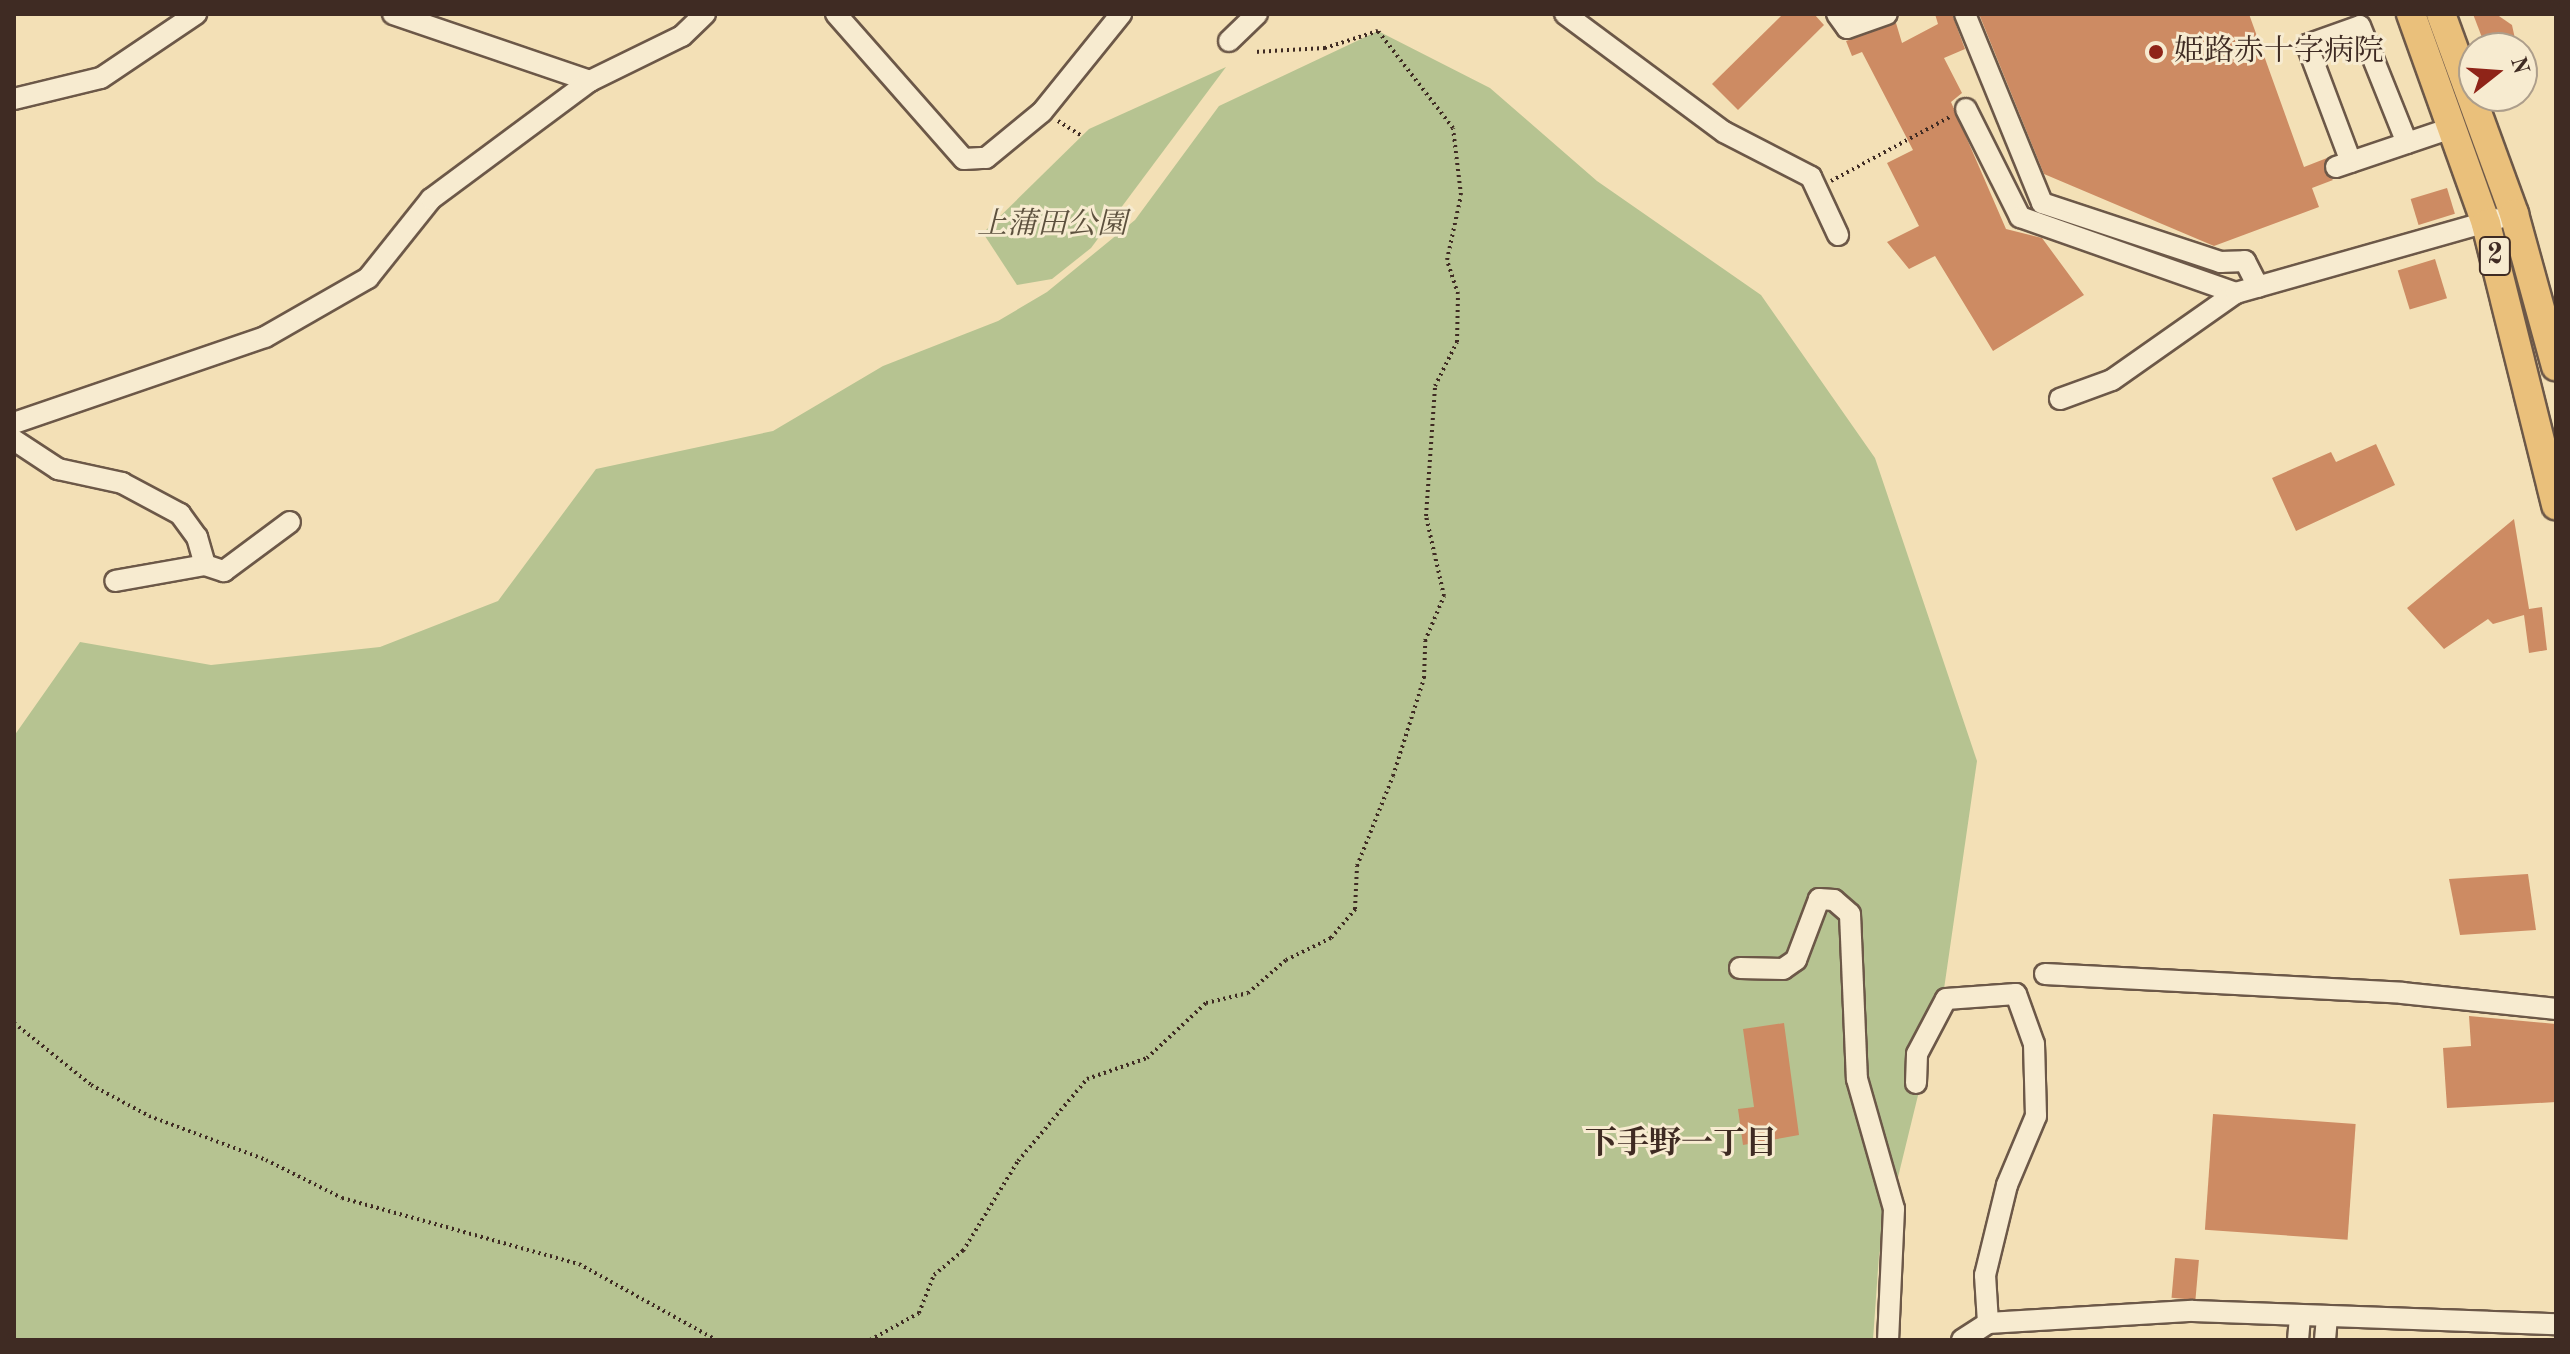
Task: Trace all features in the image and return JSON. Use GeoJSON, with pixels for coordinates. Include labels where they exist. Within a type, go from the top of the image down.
{"type":"FeatureCollection","features":[{"type":"Feature","properties":{"kind":"highway","name":"2"},"geometry":{"type":"LineString","coordinates":[[2411,14],[2454,127],[2486,224],[2556,505]]}},
{"type":"Feature","properties":{"kind":"highway","name":"2"},"geometry":{"type":"LineString","coordinates":[[2441,14],[2514,214],[2556,366]]}},
{"type":"Feature","properties":{"kind":"street"},"geometry":{"type":"LineString","coordinates":[[17,91],[101,78],[196,14]]}},
{"type":"Feature","properties":{"kind":"street"},"geometry":{"type":"LineString","coordinates":[[393,14],[590,81]]}},
{"type":"Feature","properties":{"kind":"street"},"geometry":{"type":"LineString","coordinates":[[14,423],[265,337],[368,278],[431,199],[590,81],[682,36],[705,14]]}},
{"type":"Feature","properties":{"kind":"street"},"geometry":{"type":"LineString","coordinates":[[836,14],[964,159],[986,158],[1042,112],[1121,14]]}},
{"type":"Feature","properties":{"kind":"street"},"geometry":{"type":"LineString","coordinates":[[1229,41],[1257,14]]}},
{"type":"Feature","properties":{"kind":"street"},"geometry":{"type":"LineString","coordinates":[[1565,14],[1654,86],[1811,177],[1838,235]]}},
{"type":"Feature","properties":{"kind":"street"},"geometry":{"type":"LineString","coordinates":[[1837,14],[1847,28],[1887,14]]}},
{"type":"Feature","properties":{"kind":"street"},"geometry":{"type":"LineString","coordinates":[[1965,14],[2042,203],[2220,262],[2245,261],[2258,287]]}},
{"type":"Feature","properties":{"kind":"street"},"geometry":{"type":"LineString","coordinates":[[2407,143],[2360,26],[2307,45],[2343,164],[2407,143],[2454,127]]}},
{"type":"Feature","properties":{"kind":"street"},"geometry":{"type":"LineString","coordinates":[[1966,109],[2020,217],[2236,293]]}},
{"type":"Feature","properties":{"kind":"street"},"geometry":{"type":"LineString","coordinates":[[2060,399],[2112,380],[2236,293],[2514,214]]}},
{"type":"Feature","properties":{"kind":"street"},"geometry":{"type":"LineString","coordinates":[[14,440],[58,469],[122,483],[180,514],[205,565]]}},
{"type":"Feature","properties":{"kind":"street"},"geometry":{"type":"LineString","coordinates":[[115,581],[205,565],[224,571],[290,522]]}},
{"type":"Feature","properties":{"kind":"street"},"geometry":{"type":"LineString","coordinates":[[1740,968],[1783,969],[1796,960],[1819,899],[1834,900],[1850,914],[1857,1079],[1894,1209],[1888,1340]]}},
{"type":"Feature","properties":{"kind":"street"},"geometry":{"type":"LineString","coordinates":[[2045,974],[2402,993],[2556,1009]]}},
{"type":"Feature","properties":{"kind":"street"},"geometry":{"type":"LineString","coordinates":[[1916,1083],[1917,1054],[1946,999],[2016,994],[2034,1044],[2036,1116],[2007,1185],[1985,1275],[1988,1323]]}},
{"type":"Feature","properties":{"kind":"street"},"geometry":{"type":"LineString","coordinates":[[1962,1340],[1988,1323],[2193,1311],[2327,1317],[2470,1331],[2556,1324]]}},
{"type":"Feature","properties":{"kind":"street"},"geometry":{"type":"LineString","coordinates":[[2298,1340],[2300,1317]]}},
{"type":"Feature","properties":{"kind":"street"},"geometry":{"type":"LineString","coordinates":[[2325,1340],[2327,1317]]}},
{"type":"Feature","properties":{"kind":"path"},"geometry":{"type":"LineString","coordinates":[[870,1340],[919,1313],[934,1275],[963,1251],[1018,1161],[1087,1079],[1147,1058],[1206,1003],[1248,993],[1286,960],[1331,938],[1355,909],[1357,866],[1424,678],[1425,641],[1444,596],[1426,516],[1435,386],[1457,342],[1458,294],[1447,260],[1461,195],[1453,128],[1378,31],[1325,48],[1254,52]]}},
{"type":"Feature","properties":{"kind":"path"},"geometry":{"type":"LineString","coordinates":[[1818,188],[1966,109]]}},
{"type":"Feature","properties":{"kind":"path"},"geometry":{"type":"LineString","coordinates":[[1042,112],[1082,136]]}},
{"type":"Feature","properties":{"kind":"path"},"geometry":{"type":"LineString","coordinates":[[14,1023],[91,1085],[149,1116],[266,1160],[342,1198],[579,1264],[716,1340]]}},
{"type":"Feature","properties":{"kind":"green space"},"geometry":{"type":"Polygon","coordinates":[[[1378,31],[1490,88],[1597,181],[1761,295],[1875,458],[1977,761],[1944,989],[1879,1255],[1873,1340],[14,1340],[14,736],[80,642],[211,665],[380,647],[498,601],[596,469],[773,431],[883,366],[998,321],[1047,292],[1135,220],[1219,106],[1378,31]]]}},
{"type":"Feature","properties":{"kind":"green space","name":"上蒲田公園"},"geometry":{"type":"Polygon","coordinates":[[[1226,67],[1091,248],[1052,279],[1017,285],[983,233],[1089,129],[1226,67]]]}},
{"type":"Feature","properties":{"kind":"building"},"geometry":{"type":"Polygon","coordinates":[[[1783,14],[1814,14],[1824,25],[1738,110],[1712,84],[1783,14]]]}},
{"type":"Feature","properties":{"kind":"building"},"geometry":{"type":"Polygon","coordinates":[[[1935,14],[1952,14],[1965,49],[1944,58],[1962,93],[1951,102],[2006,229],[2042,238],[2084,295],[1993,351],[1935,256],[1909,269],[1887,242],[1919,226],[1887,163],[1913,150],[1862,52],[1852,56],[1846,41],[1896,23],[1902,43],[1938,24],[1935,14]]]}},
{"type":"Feature","properties":{"kind":"building"},"geometry":{"type":"Polygon","coordinates":[[[1979,14],[2249,14],[2304,167],[2327,158],[2324,170],[2333,180],[2312,188],[2319,207],[2214,246],[2044,174],[1979,14]]]}},
{"type":"Feature","properties":{"kind":"building"},"geometry":{"type":"Polygon","coordinates":[[[2473,14],[2496,14],[2512,25],[2514,32],[2480,32],[2473,14]]]}},
{"type":"Feature","properties":{"kind":"building"},"geometry":{"type":"Polygon","coordinates":[[[2447,188],[2455,214],[2419,225],[2411,199],[2447,188]]]}},
{"type":"Feature","properties":{"kind":"building"},"geometry":{"type":"Polygon","coordinates":[[[2435,259],[2447,298],[2410,310],[2398,270],[2435,259]]]}},
{"type":"Feature","properties":{"kind":"building"},"geometry":{"type":"Polygon","coordinates":[[[2376,444],[2395,485],[2296,531],[2272,478],[2331,452],[2336,462],[2376,444]]]}},
{"type":"Feature","properties":{"kind":"building"},"geometry":{"type":"Polygon","coordinates":[[[2514,519],[2529,609],[2542,607],[2547,650],[2529,653],[2524,615],[2493,624],[2488,619],[2444,649],[2407,608],[2514,519]]]}},
{"type":"Feature","properties":{"kind":"building"},"geometry":{"type":"Polygon","coordinates":[[[2528,874],[2536,930],[2460,935],[2449,879],[2528,874]]]}},
{"type":"Feature","properties":{"kind":"building"},"geometry":{"type":"Polygon","coordinates":[[[2469,1016],[2556,1024],[2556,1102],[2447,1108],[2443,1048],[2471,1046],[2469,1016]]]}},
{"type":"Feature","properties":{"kind":"building"},"geometry":{"type":"Polygon","coordinates":[[[1784,1023],[1799,1135],[1743,1145],[1738,1109],[1754,1107],[1743,1029],[1784,1023]]]}},
{"type":"Feature","properties":{"kind":"building"},"geometry":{"type":"Polygon","coordinates":[[[2213,1114],[2356,1124],[2348,1240],[2205,1230],[2213,1114]]]}},
{"type":"Feature","properties":{"kind":"building"},"geometry":{"type":"Polygon","coordinates":[[[2175,1258],[2199,1260],[2195,1300],[2172,1298],[2175,1258]]]}},
{"type":"Feature","properties":{"kind":"place","name":"姫路赤十字病院"},"geometry":{"type":"Point","coordinates":[2156,52]}},
{"type":"Feature","properties":{"kind":"district","name":"下手野一丁目"},"geometry":{"type":"Point","coordinates":[1681,1145]}}]}
